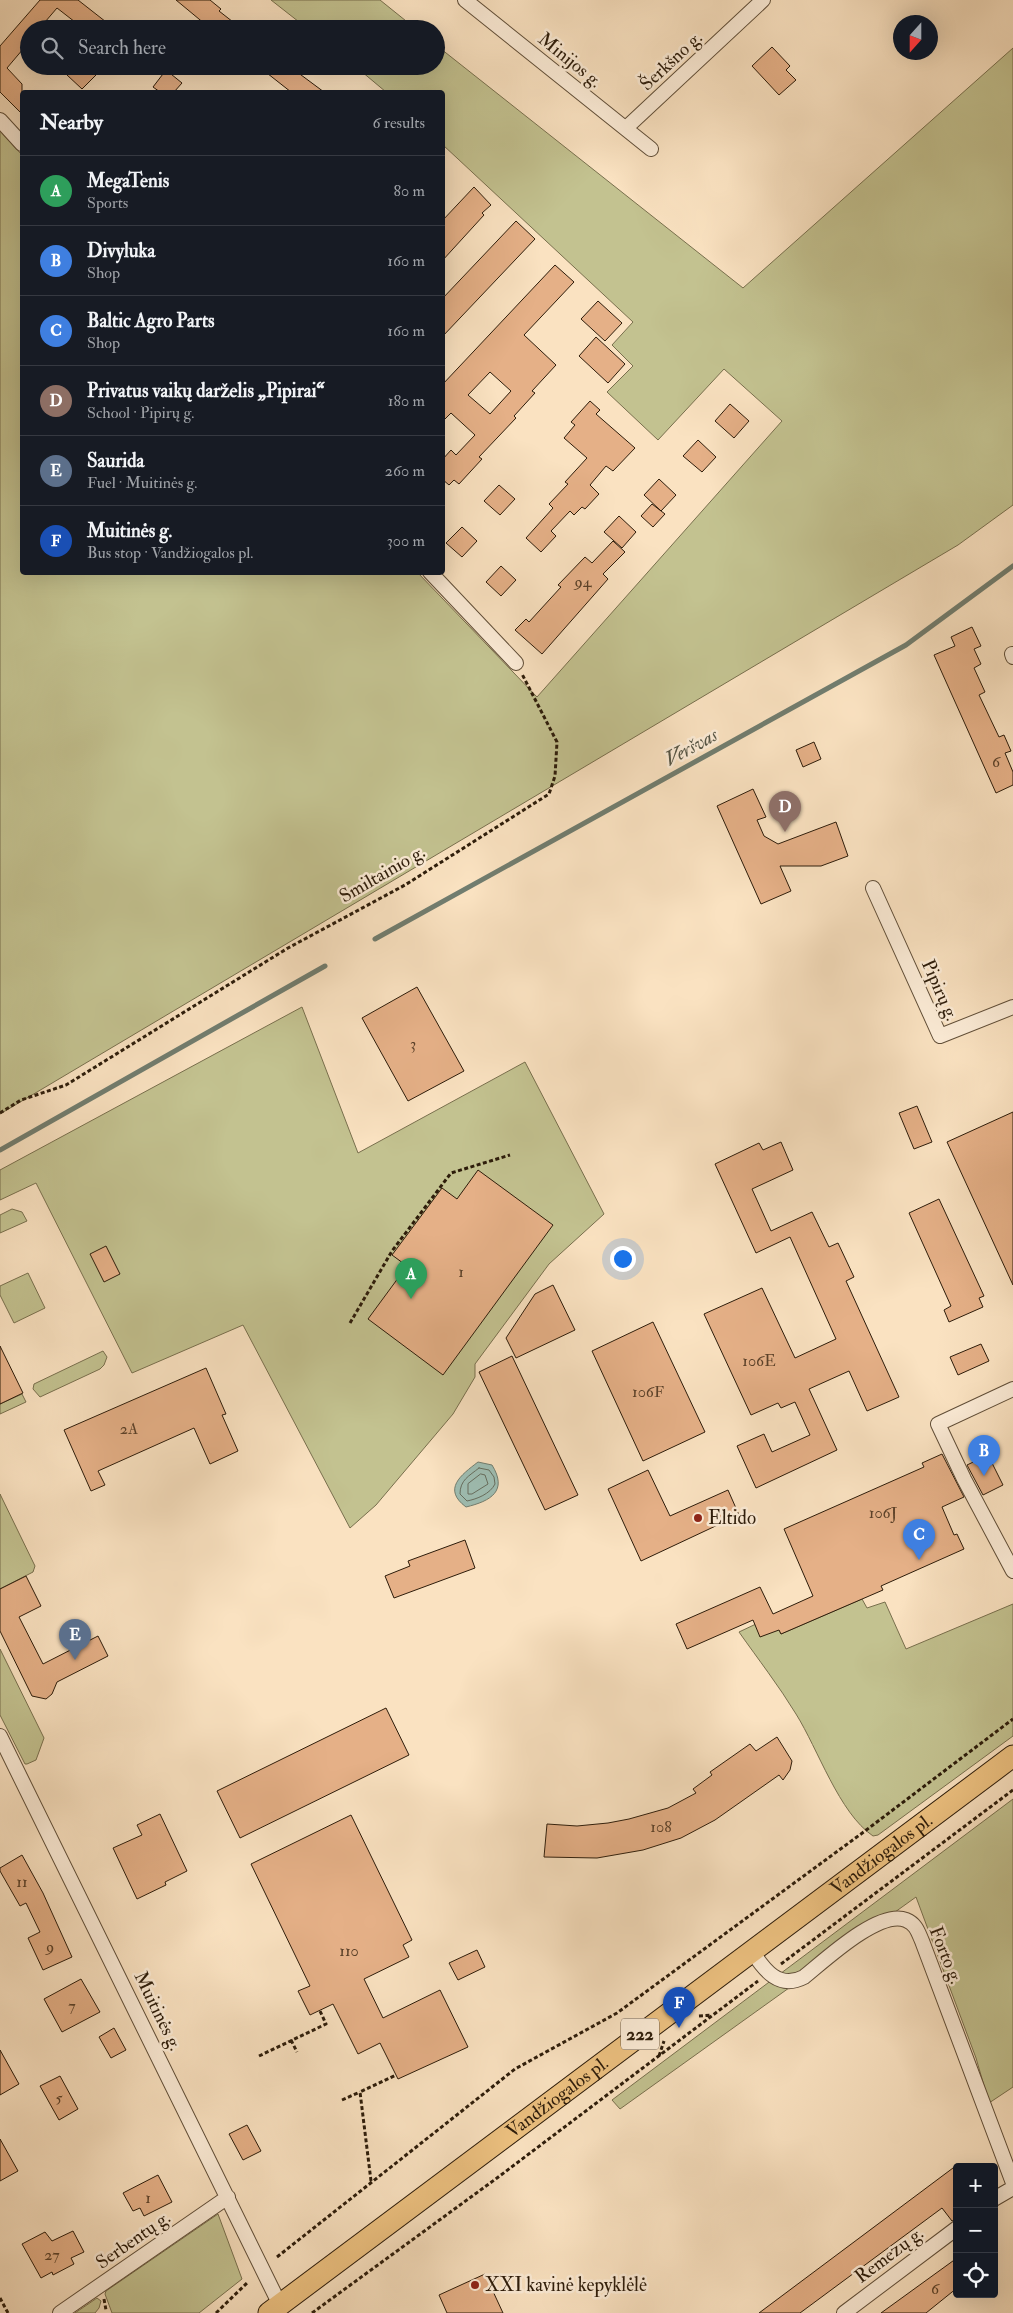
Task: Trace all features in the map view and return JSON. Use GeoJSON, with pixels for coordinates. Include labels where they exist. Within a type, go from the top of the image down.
{"type":"FeatureCollection","features":[{"type":"Feature","properties":{"kind":"main road","name":"Vandžiogalos pl."},"geometry":{"type":"LineString","coordinates":[[274,2309],[1013,1756]]}},
{"type":"Feature","properties":{"kind":"street","name":"Minijos g."},"geometry":{"type":"LineString","coordinates":[[465,0],[652,149]]}},
{"type":"Feature","properties":{"kind":"street","name":"Šerkšno g."},"geometry":{"type":"LineString","coordinates":[[626,128],[764,0]]}},
{"type":"Feature","properties":{"kind":"street"},"geometry":{"type":"LineString","coordinates":[[0,120],[20,142]]}},
{"type":"Feature","properties":{"kind":"street"},"geometry":{"type":"LineString","coordinates":[[433,575],[516,663]]}},
{"type":"Feature","properties":{"kind":"street","name":"Pipirų g."},"geometry":{"type":"LineString","coordinates":[[873,888],[940,1036],[1013,1007]]}},
{"type":"Feature","properties":{"kind":"street"},"geometry":{"type":"LineString","coordinates":[[1013,1389],[938,1424],[980,1512],[1013,1571]]}},
{"type":"Feature","properties":{"kind":"street","name":"Muitinės g."},"geometry":{"type":"LineString","coordinates":[[0,1736],[228,2197],[274,2309]]}},
{"type":"Feature","properties":{"kind":"street","name":"Forto g."},"geometry":{"type":"LineString","coordinates":[[768,1974],[782,1981],[799,1979],[877,1924],[900,1919],[911,1923],[916,1928],[922,1941],[1013,2183]]}},
{"type":"Feature","properties":{"kind":"street"},"geometry":{"type":"LineString","coordinates":[[752,1951],[768,1974]]}},
{"type":"Feature","properties":{"kind":"street"},"geometry":{"type":"LineString","coordinates":[[998,2197],[1013,2188]]}},
{"type":"Feature","properties":{"kind":"street","name":"Serbentų g."},"geometry":{"type":"LineString","coordinates":[[60,2313],[228,2197]]}},
{"type":"Feature","properties":{"kind":"street","name":"Remezų g."},"geometry":{"type":"LineString","coordinates":[[844,2313],[953,2231]]}},
{"type":"Feature","properties":{"kind":"path","name":"Smiltainio g."},"geometry":{"type":"LineString","coordinates":[[0,1113],[21,1100],[66,1085],[288,948],[405,885],[549,794],[556,776],[558,742],[516,663]]}},
{"type":"Feature","properties":{"kind":"path"},"geometry":{"type":"LineString","coordinates":[[350,1323],[392,1251],[451,1172],[510,1155]]}},
{"type":"Feature","properties":{"kind":"path"},"geometry":{"type":"LineString","coordinates":[[277,2257],[515,2069],[617,2013],[865,1831],[1013,1719]]}},
{"type":"Feature","properties":{"kind":"path"},"geometry":{"type":"LineString","coordinates":[[312,2313],[713,2016],[1013,1790]]}},
{"type":"Feature","properties":{"kind":"path"},"geometry":{"type":"LineString","coordinates":[[259,2056],[326,2024],[320,2010]]}},
{"type":"Feature","properties":{"kind":"path"},"geometry":{"type":"LineString","coordinates":[[695,2016],[713,2016]]}},
{"type":"Feature","properties":{"kind":"path"},"geometry":{"type":"LineString","coordinates":[[659,2056],[665,2038]]}},
{"type":"Feature","properties":{"kind":"path"},"geometry":{"type":"LineString","coordinates":[[291,2040],[297,2052]]}},
{"type":"Feature","properties":{"kind":"path"},"geometry":{"type":"LineString","coordinates":[[342,2100],[396,2075]]}},
{"type":"Feature","properties":{"kind":"path"},"geometry":{"type":"LineString","coordinates":[[360,2092],[372,2182]]}},
{"type":"Feature","properties":{"kind":"path"},"geometry":{"type":"LineString","coordinates":[[216,2313],[246,2283]]}},
{"type":"Feature","properties":{"kind":"path"},"geometry":{"type":"LineString","coordinates":[[0,2298],[8,2313]]}},
{"type":"Feature","properties":{"kind":"shaded area"},"geometry":{"type":"Polygon","coordinates":[[[271,0],[380,0],[405,20],[297,20],[271,0]]]}},
{"type":"Feature","properties":{"kind":"shaded area"},"geometry":{"type":"Polygon","coordinates":[[[1013,48],[1013,505],[958,545],[0,1114],[0,131],[20,153],[20,575],[420,575],[537,697],[782,421],[724,369],[658,440],[607,392],[633,366],[612,345],[633,322],[445,147],[445,90],[384,90],[366,75],[445,75],[445,52],[743,288],[1013,48]]]}},
{"type":"Feature","properties":{"kind":"shaded area"},"geometry":{"type":"Polygon","coordinates":[[[302,1007],[358,1153],[525,1062],[604,1214],[549,1264],[475,1364],[475,1377],[453,1414],[376,1505],[350,1528],[243,1325],[132,1373],[36,1183],[0,1200],[0,1170],[302,1007]]]}},
{"type":"Feature","properties":{"kind":"shaded area"},"geometry":{"type":"Polygon","coordinates":[[[12,1209],[22,1212],[27,1221],[0,1233],[0,1215],[12,1209]]]}},
{"type":"Feature","properties":{"kind":"shaded area"},"geometry":{"type":"Polygon","coordinates":[[[28,1273],[45,1308],[14,1323],[0,1295],[0,1286],[28,1273]]]}},
{"type":"Feature","properties":{"kind":"shaded area"},"geometry":{"type":"Polygon","coordinates":[[[103,1351],[107,1357],[100,1369],[40,1397],[33,1389],[34,1384],[103,1351]]]}},
{"type":"Feature","properties":{"kind":"shaded area"},"geometry":{"type":"Polygon","coordinates":[[[22,1394],[26,1402],[0,1414],[0,1404],[22,1394]]]}},
{"type":"Feature","properties":{"kind":"shaded area"},"geometry":{"type":"Polygon","coordinates":[[[0,1494],[35,1566],[33,1572],[0,1589],[0,1494]]]}},
{"type":"Feature","properties":{"kind":"shaded area"},"geometry":{"type":"Polygon","coordinates":[[[862,1599],[867,1608],[885,1602],[906,1649],[1013,1604],[1013,1736],[878,1835],[873,1836],[861,1826],[839,1797],[796,1714],[739,1632],[773,1616],[781,1634],[862,1599]]]}},
{"type":"Feature","properties":{"kind":"shaded area"},"geometry":{"type":"Polygon","coordinates":[[[0,1649],[44,1738],[36,1760],[27,1764],[25,1764],[0,1715],[0,1649]]]}},
{"type":"Feature","properties":{"kind":"shaded area"},"geometry":{"type":"Polygon","coordinates":[[[1013,1799],[1013,2087],[989,2103],[976,2058],[916,1897],[620,2109],[612,2100],[1013,1799]]]}},
{"type":"Feature","properties":{"kind":"shaded area"},"geometry":{"type":"Polygon","coordinates":[[[218,2214],[242,2279],[199,2313],[112,2313],[105,2294],[106,2291],[218,2214]]]}},
{"type":"Feature","properties":{"kind":"shaded area"},"geometry":{"type":"Polygon","coordinates":[[[97,2298],[101,2301],[95,2313],[75,2313],[97,2298]]]}},
{"type":"Feature","properties":{"kind":"water"},"geometry":{"type":"Polygon","coordinates":[[[478,1462],[492,1465],[497,1474],[497,1488],[494,1494],[483,1502],[466,1507],[455,1494],[455,1488],[460,1477],[478,1462]]]}},
{"type":"Feature","properties":{"kind":"building"},"geometry":{"type":"Polygon","coordinates":[[[40,0],[78,0],[104,20],[72,20],[57,8],[47,20],[23,20],[40,0]]]}},
{"type":"Feature","properties":{"kind":"building"},"geometry":{"type":"Polygon","coordinates":[[[176,0],[210,0],[221,9],[219,11],[230,20],[200,20],[176,0]]]}},
{"type":"Feature","properties":{"kind":"building"},"geometry":{"type":"Polygon","coordinates":[[[20,23],[20,53],[7,68],[22,84],[22,90],[20,90],[20,112],[0,92],[0,46],[20,23]]]}},
{"type":"Feature","properties":{"kind":"building"},"geometry":{"type":"Polygon","coordinates":[[[772,47],[790,66],[786,70],[796,80],[779,95],[752,66],[772,47]]]}},
{"type":"Feature","properties":{"kind":"building"},"geometry":{"type":"Polygon","coordinates":[[[67,75],[96,75],[82,89],[67,75]]]}},
{"type":"Feature","properties":{"kind":"building"},"geometry":{"type":"Polygon","coordinates":[[[162,75],[172,75],[182,83],[176,90],[157,90],[153,87],[162,75]]]}},
{"type":"Feature","properties":{"kind":"building"},"geometry":{"type":"Polygon","coordinates":[[[269,75],[301,75],[321,90],[288,90],[269,75]]]}},
{"type":"Feature","properties":{"kind":"building"},"geometry":{"type":"Polygon","coordinates":[[[474,187],[491,205],[482,213],[484,215],[445,258],[445,218],[474,187]]]}},
{"type":"Feature","properties":{"kind":"building"},"geometry":{"type":"Polygon","coordinates":[[[516,221],[535,239],[445,334],[445,296],[516,221]]]}},
{"type":"Feature","properties":{"kind":"building"},"geometry":{"type":"Polygon","coordinates":[[[555,265],[574,282],[524,335],[556,365],[532,391],[535,393],[514,416],[516,418],[479,457],[482,459],[459,484],[454,480],[449,485],[445,482],[445,457],[451,450],[456,455],[475,435],[451,413],[445,419],[445,382],[555,265]],[[490,372],[468,395],[490,414],[511,391],[490,372]]]}},
{"type":"Feature","properties":{"kind":"building"},"geometry":{"type":"Polygon","coordinates":[[[598,301],[622,323],[605,341],[581,319],[598,301]]]}},
{"type":"Feature","properties":{"kind":"building"},"geometry":{"type":"Polygon","coordinates":[[[596,337],[625,364],[608,383],[579,356],[596,337]]]}},
{"type":"Feature","properties":{"kind":"building"},"geometry":{"type":"Polygon","coordinates":[[[590,401],[600,410],[596,414],[635,448],[613,471],[606,466],[590,485],[599,494],[585,509],[582,507],[574,515],[570,511],[551,531],[556,536],[541,552],[526,538],[553,508],[549,504],[568,484],[565,482],[587,458],[564,438],[575,425],[571,422],[590,401]]]}},
{"type":"Feature","properties":{"kind":"building"},"geometry":{"type":"Polygon","coordinates":[[[730,404],[749,421],[734,438],[715,421],[730,404]]]}},
{"type":"Feature","properties":{"kind":"building"},"geometry":{"type":"Polygon","coordinates":[[[698,440],[716,457],[702,472],[683,456],[698,440]]]}},
{"type":"Feature","properties":{"kind":"building"},"geometry":{"type":"Polygon","coordinates":[[[659,479],[676,495],[661,511],[644,495],[659,479]]]}},
{"type":"Feature","properties":{"kind":"building"},"geometry":{"type":"Polygon","coordinates":[[[499,485],[515,499],[500,515],[484,501],[499,485]]]}},
{"type":"Feature","properties":{"kind":"building"},"geometry":{"type":"Polygon","coordinates":[[[652,504],[665,514],[653,527],[641,516],[652,504]]]}},
{"type":"Feature","properties":{"kind":"building"},"geometry":{"type":"Polygon","coordinates":[[[619,516],[636,532],[622,548],[604,532],[619,516]]]}},
{"type":"Feature","properties":{"kind":"building"},"geometry":{"type":"Polygon","coordinates":[[[462,527],[477,541],[462,557],[446,543],[462,527]]]}},
{"type":"Feature","properties":{"kind":"building"},"geometry":{"type":"Polygon","coordinates":[[[613,541],[625,552],[603,574],[608,579],[542,654],[515,630],[526,619],[529,622],[561,587],[558,585],[585,557],[592,563],[613,541]]]}},
{"type":"Feature","properties":{"kind":"building"},"geometry":{"type":"Polygon","coordinates":[[[501,566],[516,580],[501,596],[486,582],[501,566]]]}},
{"type":"Feature","properties":{"kind":"building"},"geometry":{"type":"Polygon","coordinates":[[[972,627],[981,646],[974,649],[981,664],[974,668],[985,692],[979,695],[999,737],[1004,735],[1011,751],[1005,753],[1013,772],[1013,785],[996,793],[934,655],[955,646],[951,637],[972,627]]]}},
{"type":"Feature","properties":{"kind":"building"},"geometry":{"type":"Polygon","coordinates":[[[814,742],[821,759],[803,767],[796,750],[814,742]]]}},
{"type":"Feature","properties":{"kind":"building"},"geometry":{"type":"Polygon","coordinates":[[[753,789],[766,817],[757,820],[764,836],[778,844],[836,822],[848,856],[821,866],[780,866],[791,891],[761,904],[717,806],[753,789]]]}},
{"type":"Feature","properties":{"kind":"building"},"geometry":{"type":"Polygon","coordinates":[[[417,987],[464,1071],[408,1101],[362,1018],[417,987]]]}},
{"type":"Feature","properties":{"kind":"building"},"geometry":{"type":"Polygon","coordinates":[[[917,1106],[932,1142],[914,1149],[899,1113],[917,1106]]]}},
{"type":"Feature","properties":{"kind":"building"},"geometry":{"type":"Polygon","coordinates":[[[1013,1112],[1013,1285],[947,1142],[1013,1112]]]}},
{"type":"Feature","properties":{"kind":"building"},"geometry":{"type":"Polygon","coordinates":[[[781,1142],[793,1170],[752,1189],[771,1231],[812,1212],[829,1247],[838,1243],[854,1277],[846,1281],[899,1397],[867,1411],[849,1371],[809,1389],[837,1450],[756,1488],[737,1446],[764,1434],[772,1452],[810,1435],[795,1402],[781,1408],[778,1403],[751,1415],[704,1314],[762,1288],[795,1358],[836,1339],[790,1237],[756,1253],[715,1164],[759,1143],[763,1150],[781,1142]]]}},
{"type":"Feature","properties":{"kind":"building"},"geometry":{"type":"Polygon","coordinates":[[[478,1170],[553,1225],[443,1375],[368,1319],[407,1266],[392,1255],[442,1188],[457,1199],[478,1170]]]}},
{"type":"Feature","properties":{"kind":"building"},"geometry":{"type":"Polygon","coordinates":[[[939,1199],[984,1296],[979,1298],[983,1307],[949,1322],[944,1310],[951,1306],[909,1213],[939,1199]]]}},
{"type":"Feature","properties":{"kind":"building"},"geometry":{"type":"Polygon","coordinates":[[[106,1246],[120,1274],[104,1282],[90,1254],[106,1246]]]}},
{"type":"Feature","properties":{"kind":"building"},"geometry":{"type":"Polygon","coordinates":[[[553,1285],[575,1330],[516,1358],[506,1338],[535,1294],[553,1285]]]}},
{"type":"Feature","properties":{"kind":"building"},"geometry":{"type":"Polygon","coordinates":[[[653,1322],[705,1432],[643,1461],[592,1351],[653,1322]]]}},
{"type":"Feature","properties":{"kind":"building"},"geometry":{"type":"Polygon","coordinates":[[[981,1344],[989,1361],[958,1375],[950,1357],[981,1344]]]}},
{"type":"Feature","properties":{"kind":"building"},"geometry":{"type":"Polygon","coordinates":[[[0,1346],[23,1393],[0,1404],[0,1346]]]}},
{"type":"Feature","properties":{"kind":"building"},"geometry":{"type":"Polygon","coordinates":[[[512,1356],[578,1495],[545,1510],[479,1372],[512,1356]]]}},
{"type":"Feature","properties":{"kind":"building"},"geometry":{"type":"Polygon","coordinates":[[[206,1368],[226,1414],[222,1415],[238,1451],[210,1464],[194,1428],[98,1471],[105,1485],[91,1491],[64,1430],[206,1368]]]}},
{"type":"Feature","properties":{"kind":"building"},"geometry":{"type":"Polygon","coordinates":[[[942,1454],[964,1497],[942,1507],[954,1535],[957,1534],[964,1549],[881,1586],[883,1590],[781,1634],[779,1630],[760,1637],[753,1620],[687,1649],[676,1624],[760,1587],[773,1614],[813,1596],[784,1529],[924,1467],[922,1463],[942,1454]]]}},
{"type":"Feature","properties":{"kind":"building"},"geometry":{"type":"Polygon","coordinates":[[[988,1455],[1003,1485],[983,1495],[967,1465],[988,1455]]]}},
{"type":"Feature","properties":{"kind":"building","name":"Eltido"},"geometry":{"type":"Polygon","coordinates":[[[648,1470],[670,1516],[728,1490],[739,1515],[641,1561],[608,1489],[648,1470]]]}},
{"type":"Feature","properties":{"kind":"building"},"geometry":{"type":"Polygon","coordinates":[[[465,1540],[475,1568],[394,1598],[385,1576],[410,1566],[408,1561],[465,1540]]]}},
{"type":"Feature","properties":{"kind":"building"},"geometry":{"type":"Polygon","coordinates":[[[26,1576],[41,1606],[19,1617],[43,1664],[98,1636],[108,1656],[57,1682],[52,1694],[46,1699],[32,1696],[0,1631],[0,1589],[26,1576]]]}},
{"type":"Feature","properties":{"kind":"building"},"geometry":{"type":"Polygon","coordinates":[[[386,1708],[409,1755],[240,1838],[217,1791],[386,1708]]]}},
{"type":"Feature","properties":{"kind":"building"},"geometry":{"type":"Polygon","coordinates":[[[777,1737],[792,1761],[790,1770],[783,1780],[779,1775],[715,1820],[681,1838],[643,1850],[597,1858],[544,1857],[547,1824],[577,1826],[608,1823],[668,1808],[696,1793],[693,1789],[712,1775],[710,1772],[750,1744],[756,1751],[777,1737]]]}},
{"type":"Feature","properties":{"kind":"building"},"geometry":{"type":"Polygon","coordinates":[[[160,1814],[187,1871],[165,1882],[166,1885],[137,1899],[113,1848],[142,1835],[137,1825],[160,1814]]]}},
{"type":"Feature","properties":{"kind":"building"},"geometry":{"type":"Polygon","coordinates":[[[351,1815],[412,1940],[403,1945],[409,1957],[364,1979],[383,2018],[440,1990],[468,2047],[398,2079],[380,2043],[358,2054],[333,2004],[310,2015],[298,1991],[310,1986],[251,1864],[351,1815]]]}},
{"type":"Feature","properties":{"kind":"building"},"geometry":{"type":"Polygon","coordinates":[[[22,1855],[43,1893],[72,1957],[43,1970],[28,1938],[40,1932],[26,1903],[20,1906],[0,1871],[0,1868],[22,1855]]]}},
{"type":"Feature","properties":{"kind":"building"},"geometry":{"type":"Polygon","coordinates":[[[477,1950],[485,1967],[458,1980],[449,1963],[477,1950]]]}},
{"type":"Feature","properties":{"kind":"building"},"geometry":{"type":"Polygon","coordinates":[[[81,1979],[100,2012],[62,2032],[44,1999],[81,1979]]]}},
{"type":"Feature","properties":{"kind":"building"},"geometry":{"type":"Polygon","coordinates":[[[114,2028],[126,2050],[111,2058],[99,2037],[114,2028]]]}},
{"type":"Feature","properties":{"kind":"building"},"geometry":{"type":"Polygon","coordinates":[[[0,2050],[19,2084],[0,2095],[0,2050]]]}},
{"type":"Feature","properties":{"kind":"building"},"geometry":{"type":"Polygon","coordinates":[[[60,2076],[78,2109],[59,2120],[40,2086],[60,2076]]]}},
{"type":"Feature","properties":{"kind":"building"},"geometry":{"type":"Polygon","coordinates":[[[247,2125],[261,2151],[243,2160],[229,2134],[247,2125]]]}},
{"type":"Feature","properties":{"kind":"building"},"geometry":{"type":"Polygon","coordinates":[[[0,2139],[18,2171],[0,2181],[0,2139]]]}},
{"type":"Feature","properties":{"kind":"building"},"geometry":{"type":"Polygon","coordinates":[[[953,2168],[953,2221],[942,2208],[800,2313],[759,2313],[953,2168]]]}},
{"type":"Feature","properties":{"kind":"building"},"geometry":{"type":"Polygon","coordinates":[[[158,2175],[172,2202],[144,2216],[140,2208],[133,2211],[123,2193],[158,2175]]]}},
{"type":"Feature","properties":{"kind":"building"},"geometry":{"type":"Polygon","coordinates":[[[73,2231],[84,2252],[71,2258],[74,2264],[53,2275],[52,2272],[41,2278],[22,2244],[45,2232],[52,2241],[73,2231]]]}},
{"type":"Feature","properties":{"kind":"building"},"geometry":{"type":"Polygon","coordinates":[[[953,2261],[953,2291],[926,2313],[881,2313],[953,2261]]]}},
{"type":"Feature","properties":{"kind":"building","name":"XXI kavinė kepyklėlė"},"geometry":{"type":"Polygon","coordinates":[[[485,2274],[503,2313],[447,2313],[439,2295],[485,2274]]]}},
{"type":"Feature","properties":{"kind":"waterway","name":"Veršvas"},"geometry":{"type":"LineString","coordinates":[[375,939],[906,645],[1013,566]]}},
{"type":"Feature","properties":{"kind":"waterway"},"geometry":{"type":"LineString","coordinates":[[0,1150],[325,966]]}},
{"type":"Feature","properties":{"kind":"place","name":"Privatus vaikų darželis „Pipirai“"},"geometry":{"type":"Point","coordinates":[785,832]}},
{"type":"Feature","properties":{"kind":"place","name":"MegaTenis"},"geometry":{"type":"Point","coordinates":[411,1299]}},
{"type":"Feature","properties":{"kind":"place","name":"Divyluka"},"geometry":{"type":"Point","coordinates":[984,1476]}},
{"type":"Feature","properties":{"kind":"place","name":"Eltido"},"geometry":{"type":"Point","coordinates":[698,1518]}},
{"type":"Feature","properties":{"kind":"place","name":"Baltic Agro Parts"},"geometry":{"type":"Point","coordinates":[919,1560]}},
{"type":"Feature","properties":{"kind":"place","name":"Saurida"},"geometry":{"type":"Point","coordinates":[75,1660]}},
{"type":"Feature","properties":{"kind":"place","name":"Muitinės g."},"geometry":{"type":"Point","coordinates":[679,2028]}},
{"type":"Feature","properties":{"kind":"place","name":"XXI kavinė kepyklėlė"},"geometry":{"type":"Point","coordinates":[475,2285]}}]}
